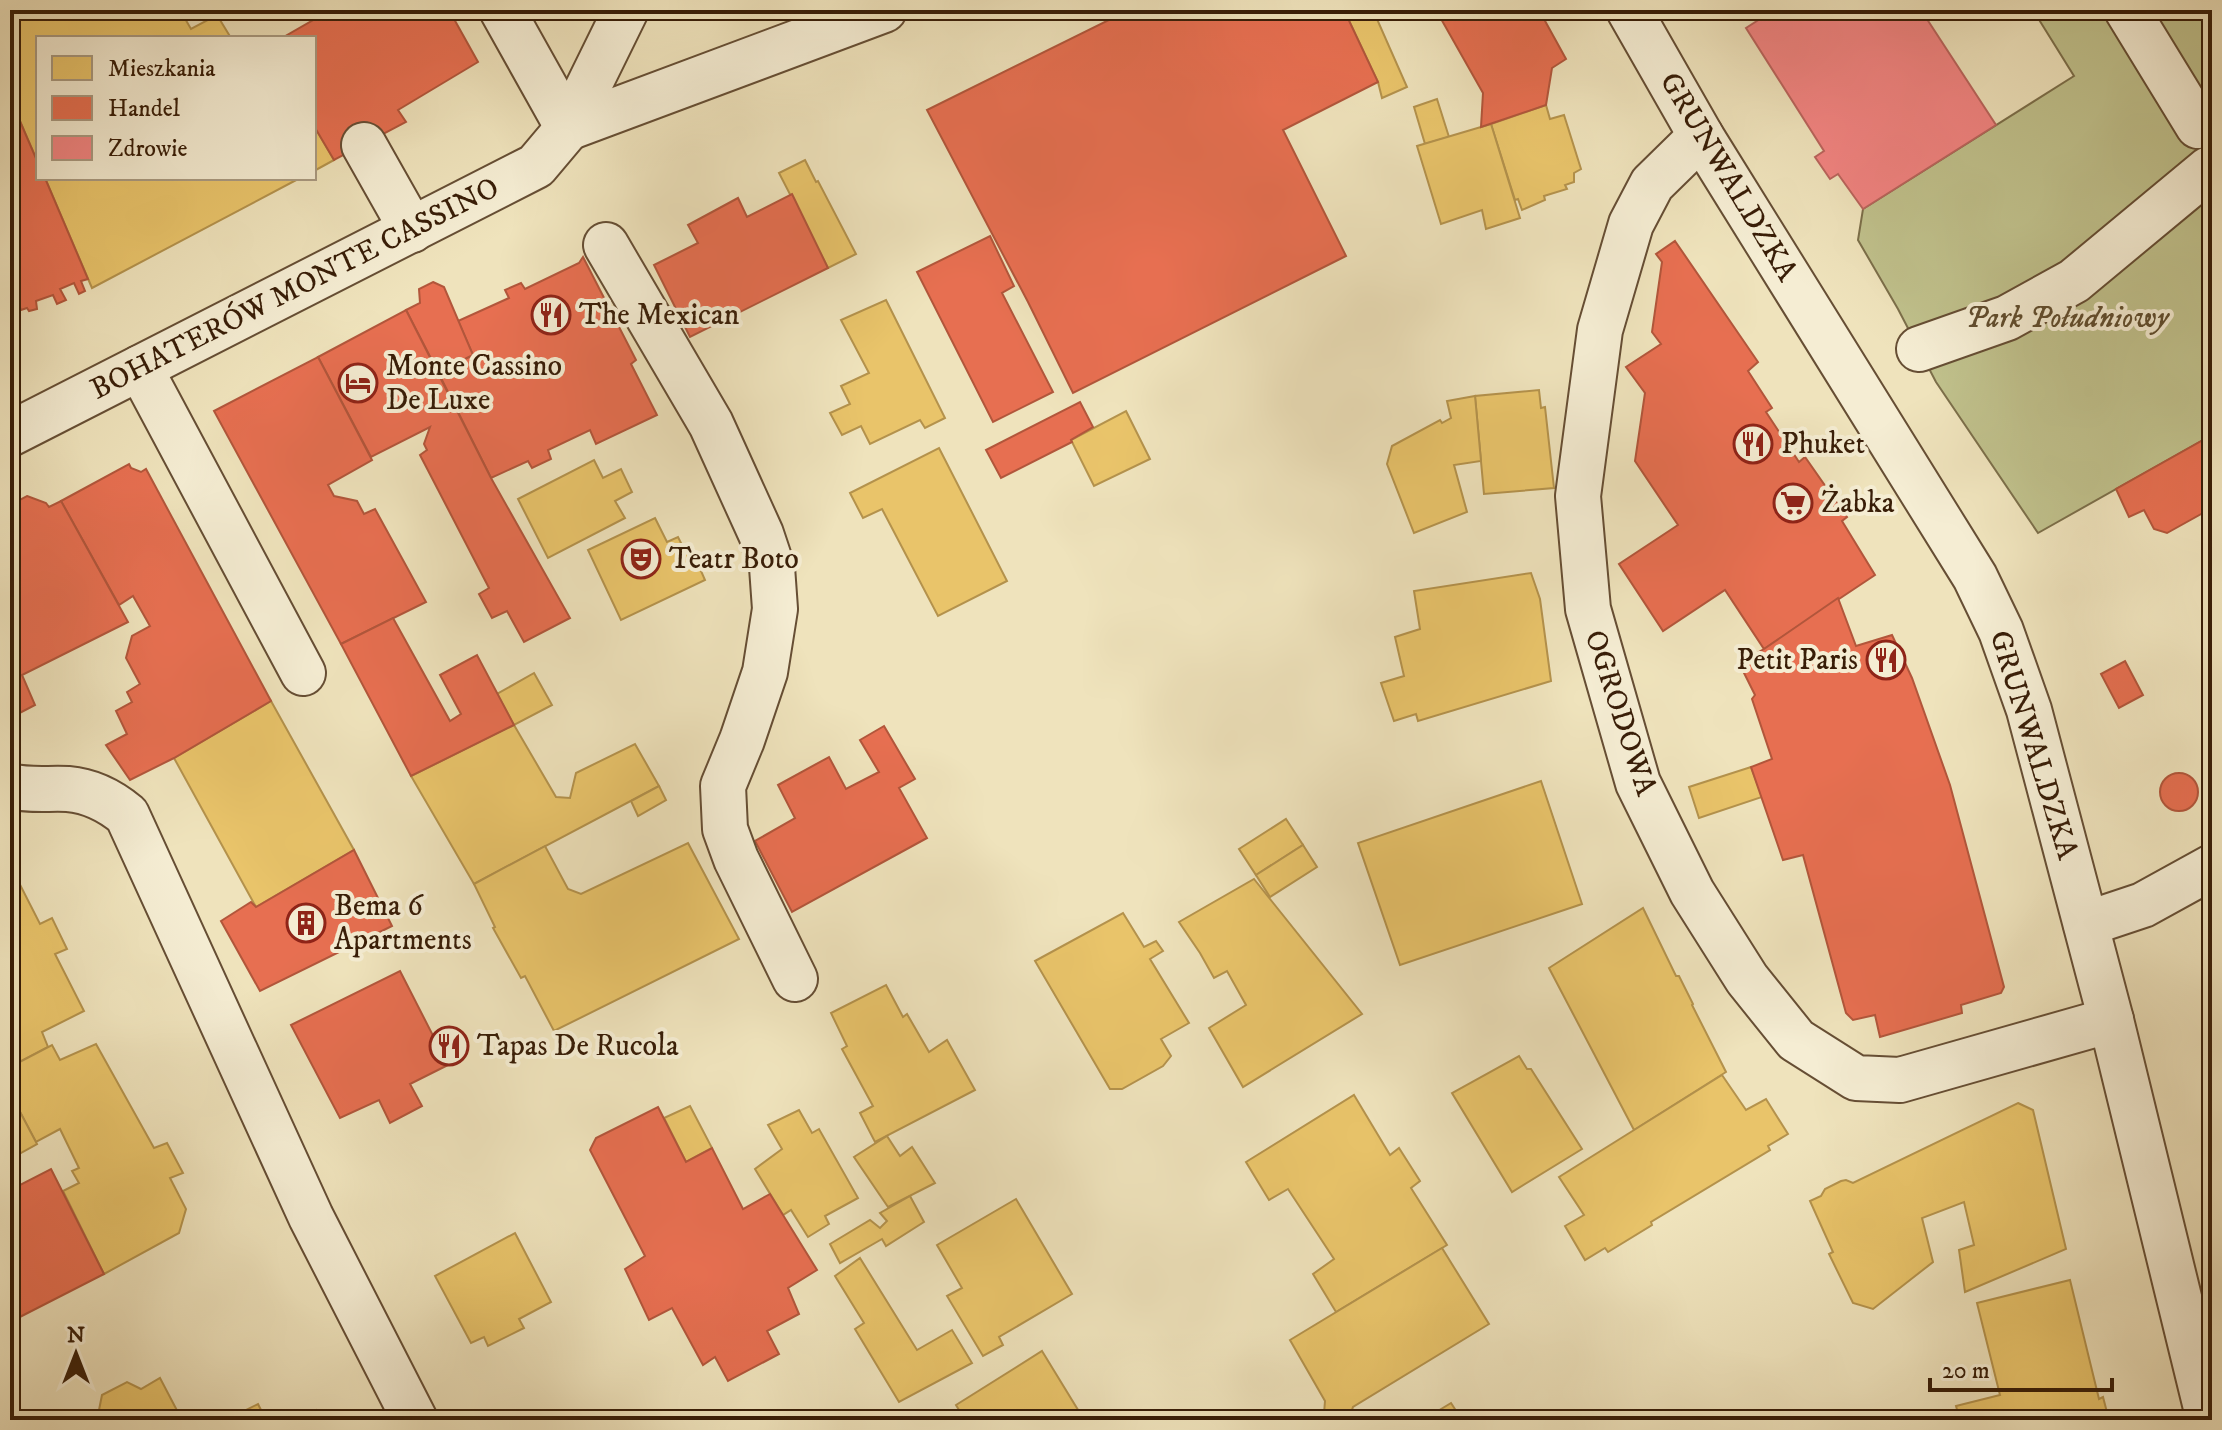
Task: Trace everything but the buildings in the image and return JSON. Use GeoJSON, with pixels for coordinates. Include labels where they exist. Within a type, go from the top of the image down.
{"type":"FeatureCollection","features":[{"type":"Feature","properties":{"kind":"street"},"geometry":{"type":"LineString","coordinates":[[502,10],[568,128],[884,10]]}},
{"type":"Feature","properties":{"kind":"street","name":"BOHATERÓW MONTE CASSINO"},"geometry":{"type":"LineString","coordinates":[[10,434],[536,166],[568,128],[626,10]]}},
{"type":"Feature","properties":{"kind":"street","name":"GRUNWALDZKA"},"geometry":{"type":"LineString","coordinates":[[1629,10],[1701,136],[1975,577],[2010,655],[2029,710],[2111,1020],[2209,1420]]}},
{"type":"Feature","properties":{"kind":"street"},"geometry":{"type":"LineString","coordinates":[[2127,10],[2198,126]]}},
{"type":"Feature","properties":{"kind":"street"},"geometry":{"type":"LineString","coordinates":[[1919,349],[2007,318],[2074,281],[2210,171],[2201,149],[2198,126],[2200,105],[2212,80]]}},
{"type":"Feature","properties":{"kind":"street","name":"OGRODOWA"},"geometry":{"type":"LineString","coordinates":[[1701,136],[1652,184],[1631,224],[1600,330],[1578,496],[1588,609],[1638,783],[1692,892],[1747,979],[1796,1040],[1856,1078],[1900,1080],[2111,1020]]}},
{"type":"Feature","properties":{"kind":"street"},"geometry":{"type":"LineString","coordinates":[[364,145],[412,230]]}},
{"type":"Feature","properties":{"kind":"street"},"geometry":{"type":"LineString","coordinates":[[606,245],[711,424],[761,534],[772,567],[775,609],[765,672],[723,786],[725,829],[736,859],[795,979]]}},
{"type":"Feature","properties":{"kind":"street"},"geometry":{"type":"LineString","coordinates":[[140,368],[303,673]]}},
{"type":"Feature","properties":{"kind":"street"},"geometry":{"type":"LineString","coordinates":[[10,786],[91,793],[112,802],[127,815],[311,1217],[415,1420]]}},
{"type":"Feature","properties":{"kind":"street"},"geometry":{"type":"LineString","coordinates":[[2086,924],[2143,905],[2212,867]]}},
{"type":"Feature","properties":{"kind":"green space","name":"Park Południowy"},"geometry":{"type":"Polygon","coordinates":[[[2033,10],[2212,10],[2212,435],[2038,533],[1936,382],[1858,240],[1863,209],[2074,76],[2033,10]]]}},
{"type":"Feature","properties":{"kind":"place","name":"The Mexican"},"geometry":{"type":"Point","coordinates":[551,315]}},
{"type":"Feature","properties":{"kind":"place","name":"Monte Cassino De Luxe"},"geometry":{"type":"Point","coordinates":[358,383]}},
{"type":"Feature","properties":{"kind":"place","name":"Phuket"},"geometry":{"type":"Point","coordinates":[1753,444]}},
{"type":"Feature","properties":{"kind":"place","name":"Żabka"},"geometry":{"type":"Point","coordinates":[1793,503]}},
{"type":"Feature","properties":{"kind":"place","name":"Teatr Boto"},"geometry":{"type":"Point","coordinates":[641,559]}},
{"type":"Feature","properties":{"kind":"place","name":"Petit Paris"},"geometry":{"type":"Point","coordinates":[1886,660]}},
{"type":"Feature","properties":{"kind":"place","name":"Bema 6 Apartments"},"geometry":{"type":"Point","coordinates":[306,923]}},
{"type":"Feature","properties":{"kind":"place","name":"Tapas De Rucola"},"geometry":{"type":"Point","coordinates":[449,1046]}}]}
